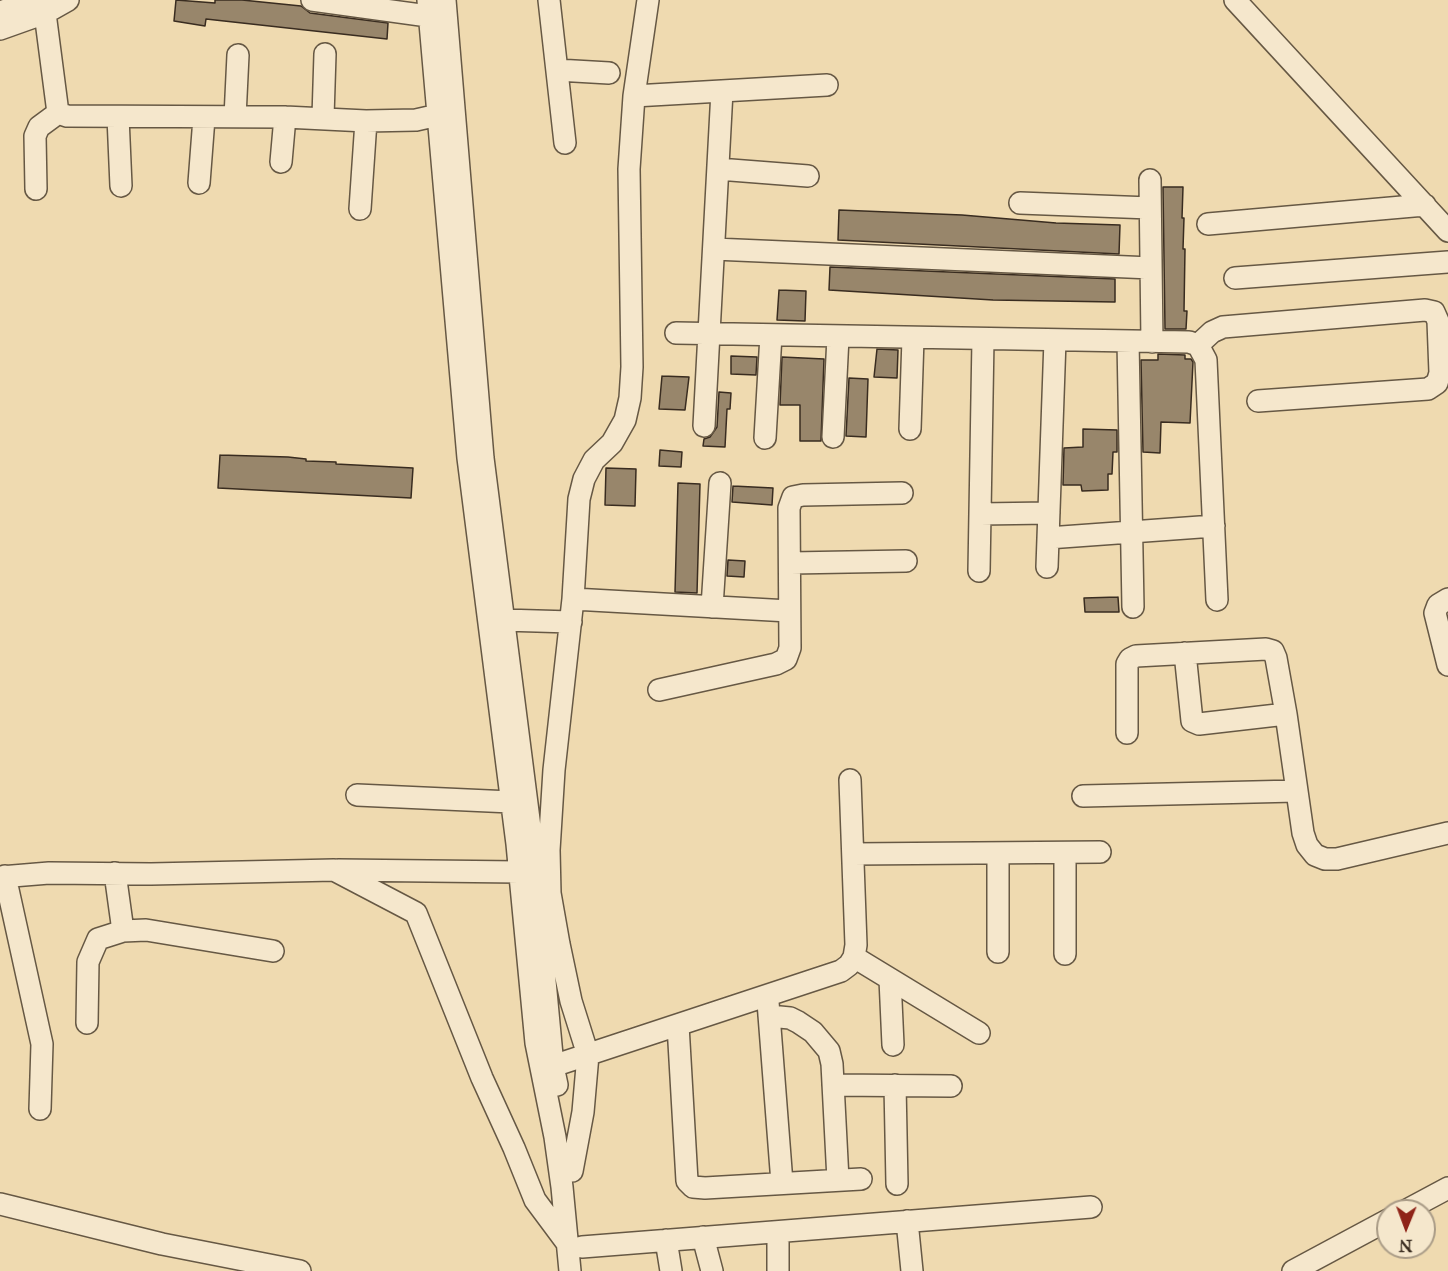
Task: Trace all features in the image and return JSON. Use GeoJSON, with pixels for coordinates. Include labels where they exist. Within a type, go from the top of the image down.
{"type":"FeatureCollection","features":[{"type":"Feature","properties":{"kind":"street"},"geometry":{"type":"LineString","coordinates":[[0,12],[68,0]]}},
{"type":"Feature","properties":{"kind":"street"},"geometry":{"type":"LineString","coordinates":[[312,0],[428,8],[468,458],[511,802],[536,1043],[576,1261]]}},
{"type":"Feature","properties":{"kind":"street"},"geometry":{"type":"LineString","coordinates":[[445,0],[483,458],[532,843],[554,1066],[572,1171],[576,1261]]}},
{"type":"Feature","properties":{"kind":"street"},"geometry":{"type":"LineString","coordinates":[[549,0],[565,143]]}},
{"type":"Feature","properties":{"kind":"street"},"geometry":{"type":"LineString","coordinates":[[572,1171],[583,1112],[588,1055],[571,1001],[550,893],[549,850],[554,770],[571,622],[579,499],[584,479],[594,460],[612,443],[625,420],[630,398],[632,367],[629,169],[634,96],[648,0]]}},
{"type":"Feature","properties":{"kind":"street"},"geometry":{"type":"LineString","coordinates":[[1235,0],[1448,231]]}},
{"type":"Feature","properties":{"kind":"street"},"geometry":{"type":"LineString","coordinates":[[0,29],[40,4]]}},
{"type":"Feature","properties":{"kind":"street"},"geometry":{"type":"LineString","coordinates":[[40,4],[58,113]]}},
{"type":"Feature","properties":{"kind":"street"},"geometry":{"type":"LineString","coordinates":[[323,117],[325,54]]}},
{"type":"Feature","properties":{"kind":"street"},"geometry":{"type":"LineString","coordinates":[[234,117],[238,55]]}},
{"type":"Feature","properties":{"kind":"street"},"geometry":{"type":"LineString","coordinates":[[557,70],[609,73]]}},
{"type":"Feature","properties":{"kind":"street"},"geometry":{"type":"LineString","coordinates":[[634,96],[827,85]]}},
{"type":"Feature","properties":{"kind":"street"},"geometry":{"type":"LineString","coordinates":[[704,426],[722,91]]}},
{"type":"Feature","properties":{"kind":"street"},"geometry":{"type":"LineString","coordinates":[[58,113],[67,116],[118,117],[323,117],[366,121],[416,120],[438,115]]}},
{"type":"Feature","properties":{"kind":"street"},"geometry":{"type":"LineString","coordinates":[[36,189],[35,136],[39,127],[58,113]]}},
{"type":"Feature","properties":{"kind":"street"},"geometry":{"type":"LineString","coordinates":[[118,117],[121,186]]}},
{"type":"Feature","properties":{"kind":"street"},"geometry":{"type":"LineString","coordinates":[[281,162],[285,117]]}},
{"type":"Feature","properties":{"kind":"street"},"geometry":{"type":"LineString","coordinates":[[200,183],[204,118]]}},
{"type":"Feature","properties":{"kind":"street"},"geometry":{"type":"LineString","coordinates":[[360,209],[366,121]]}},
{"type":"Feature","properties":{"kind":"street"},"geometry":{"type":"LineString","coordinates":[[718,169],[808,176]]}},
{"type":"Feature","properties":{"kind":"street"},"geometry":{"type":"LineString","coordinates":[[1150,180],[1152,342]]}},
{"type":"Feature","properties":{"kind":"street"},"geometry":{"type":"LineString","coordinates":[[1020,203],[1150,208]]}},
{"type":"Feature","properties":{"kind":"street"},"geometry":{"type":"LineString","coordinates":[[1208,224],[1425,206]]}},
{"type":"Feature","properties":{"kind":"street"},"geometry":{"type":"LineString","coordinates":[[714,249],[1151,268]]}},
{"type":"Feature","properties":{"kind":"street"},"geometry":{"type":"LineString","coordinates":[[1235,278],[1448,262]]}},
{"type":"Feature","properties":{"kind":"street"},"geometry":{"type":"LineString","coordinates":[[1198,345],[1212,332],[1223,327],[1425,310],[1434,312],[1438,321],[1440,373],[1437,383],[1428,389],[1258,401]]}},
{"type":"Feature","properties":{"kind":"street"},"geometry":{"type":"LineString","coordinates":[[676,333],[1189,342],[1198,345],[1206,360],[1217,600]]}},
{"type":"Feature","properties":{"kind":"street"},"geometry":{"type":"LineString","coordinates":[[765,438],[771,335]]}},
{"type":"Feature","properties":{"kind":"street"},"geometry":{"type":"LineString","coordinates":[[833,436],[838,337]]}},
{"type":"Feature","properties":{"kind":"street"},"geometry":{"type":"LineString","coordinates":[[910,429],[914,338]]}},
{"type":"Feature","properties":{"kind":"street"},"geometry":{"type":"LineString","coordinates":[[979,571],[982,339]]}},
{"type":"Feature","properties":{"kind":"street"},"geometry":{"type":"LineString","coordinates":[[1047,567],[1055,340]]}},
{"type":"Feature","properties":{"kind":"street"},"geometry":{"type":"LineString","coordinates":[[1128,341],[1133,607]]}},
{"type":"Feature","properties":{"kind":"street"},"geometry":{"type":"LineString","coordinates":[[712,607],[720,483]]}},
{"type":"Feature","properties":{"kind":"street"},"geometry":{"type":"LineString","coordinates":[[659,690],[776,664],[786,659],[790,648],[789,508],[793,497],[902,493]]}},
{"type":"Feature","properties":{"kind":"street"},"geometry":{"type":"LineString","coordinates":[[980,514],[1049,513]]}},
{"type":"Feature","properties":{"kind":"street"},"geometry":{"type":"LineString","coordinates":[[1048,538],[1214,526]]}},
{"type":"Feature","properties":{"kind":"street"},"geometry":{"type":"LineString","coordinates":[[791,563],[906,561]]}},
{"type":"Feature","properties":{"kind":"street"},"geometry":{"type":"LineString","coordinates":[[573,599],[789,611]]}},
{"type":"Feature","properties":{"kind":"street"},"geometry":{"type":"LineString","coordinates":[[1448,599],[1438,605],[1435,613],[1448,665]]}},
{"type":"Feature","properties":{"kind":"street"},"geometry":{"type":"LineString","coordinates":[[503,620],[571,622]]}},
{"type":"Feature","properties":{"kind":"street"},"geometry":{"type":"LineString","coordinates":[[1127,733],[1127,664],[1130,659],[1136,656],[1185,653],[1266,649],[1273,651],[1286,714],[1296,791],[1307,845],[1316,855],[1325,859],[1337,859],[1448,833]]}},
{"type":"Feature","properties":{"kind":"street"},"geometry":{"type":"LineString","coordinates":[[1185,653],[1192,721],[1199,724],[1286,714]]}},
{"type":"Feature","properties":{"kind":"street"},"geometry":{"type":"LineString","coordinates":[[554,1066],[678,1025],[768,1006],[849,965],[854,957],[856,945],[850,780]]}},
{"type":"Feature","properties":{"kind":"street"},"geometry":{"type":"LineString","coordinates":[[1083,796],[1296,791]]}},
{"type":"Feature","properties":{"kind":"street"},"geometry":{"type":"LineString","coordinates":[[357,795],[511,802]]}},
{"type":"Feature","properties":{"kind":"street"},"geometry":{"type":"LineString","coordinates":[[853,854],[1100,852]]}},
{"type":"Feature","properties":{"kind":"street"},"geometry":{"type":"LineString","coordinates":[[1065,853],[1065,954]]}},
{"type":"Feature","properties":{"kind":"street"},"geometry":{"type":"LineString","coordinates":[[998,854],[998,952]]}},
{"type":"Feature","properties":{"kind":"street"},"geometry":{"type":"LineString","coordinates":[[40,1109],[42,1044],[2,876],[49,873],[334,870],[519,872]]}},
{"type":"Feature","properties":{"kind":"street"},"geometry":{"type":"LineString","coordinates":[[334,870],[416,913],[482,1078],[535,1200],[576,1261]]}},
{"type":"Feature","properties":{"kind":"street"},"geometry":{"type":"LineString","coordinates":[[115,873],[123,932]]}},
{"type":"Feature","properties":{"kind":"street"},"geometry":{"type":"LineString","coordinates":[[87,1023],[87,962],[98,939],[123,932],[146,930],[273,951]]}},
{"type":"Feature","properties":{"kind":"street"},"geometry":{"type":"LineString","coordinates":[[854,957],[979,1033]]}},
{"type":"Feature","properties":{"kind":"street"},"geometry":{"type":"LineString","coordinates":[[890,979],[892,1045]]}},
{"type":"Feature","properties":{"kind":"street"},"geometry":{"type":"LineString","coordinates":[[768,1006],[813,1032],[829,1051],[832,1064],[838,1180]]}},
{"type":"Feature","properties":{"kind":"street"},"geometry":{"type":"LineString","coordinates":[[768,1006],[782,1183]]}},
{"type":"Feature","properties":{"kind":"street"},"geometry":{"type":"LineString","coordinates":[[678,1025],[687,1181],[693,1187],[861,1179]]}},
{"type":"Feature","properties":{"kind":"street"},"geometry":{"type":"LineString","coordinates":[[833,1085],[951,1086]]}},
{"type":"Feature","properties":{"kind":"street"},"geometry":{"type":"LineString","coordinates":[[895,1085],[897,1184]]}},
{"type":"Feature","properties":{"kind":"street"},"geometry":{"type":"LineString","coordinates":[[1427,1199],[1448,1188]]}},
{"type":"Feature","properties":{"kind":"street"},"geometry":{"type":"LineString","coordinates":[[0,1204],[162,1244],[300,1271]]}},
{"type":"Feature","properties":{"kind":"street"},"geometry":{"type":"LineString","coordinates":[[576,1261],[666,1240],[1091,1207]]}},
{"type":"Feature","properties":{"kind":"street"},"geometry":{"type":"LineString","coordinates":[[907,1221],[912,1271]]}},
{"type":"Feature","properties":{"kind":"street"},"geometry":{"type":"LineString","coordinates":[[1293,1271],[1376,1226]]}},
{"type":"Feature","properties":{"kind":"street"},"geometry":{"type":"LineString","coordinates":[[778,1232],[778,1271]]}},
{"type":"Feature","properties":{"kind":"street"},"geometry":{"type":"LineString","coordinates":[[703,1238],[712,1271]]}},
{"type":"Feature","properties":{"kind":"street"},"geometry":{"type":"LineString","coordinates":[[666,1240],[671,1271]]}},
{"type":"Feature","properties":{"kind":"building"},"geometry":{"type":"Polygon","coordinates":[[[176,0],[215,3],[215,0],[242,0],[301,6],[310,13],[388,23],[387,39],[206,19],[205,26],[174,21],[176,0]]]}},
{"type":"Feature","properties":{"kind":"building"},"geometry":{"type":"Polygon","coordinates":[[[1163,187],[1183,187],[1186,329],[1165,329],[1163,187]]]}},
{"type":"Feature","properties":{"kind":"building"},"geometry":{"type":"Polygon","coordinates":[[[839,210],[1120,225],[1119,254],[838,240],[839,210]]]}},
{"type":"Feature","properties":{"kind":"building"},"geometry":{"type":"Polygon","coordinates":[[[830,267],[1115,279],[1115,302],[993,300],[829,290],[830,267]]]}},
{"type":"Feature","properties":{"kind":"building"},"geometry":{"type":"Polygon","coordinates":[[[779,290],[806,291],[805,321],[777,320],[779,290]]]}},
{"type":"Feature","properties":{"kind":"building"},"geometry":{"type":"Polygon","coordinates":[[[877,349],[898,350],[897,378],[874,377],[877,349]]]}},
{"type":"Feature","properties":{"kind":"building"},"geometry":{"type":"Polygon","coordinates":[[[1158,354],[1185,355],[1185,359],[1191,359],[1193,362],[1190,423],[1161,422],[1160,453],[1143,452],[1141,360],[1158,360],[1158,354]]]}},
{"type":"Feature","properties":{"kind":"building"},"geometry":{"type":"Polygon","coordinates":[[[731,356],[757,357],[756,375],[731,374],[731,356]]]}},
{"type":"Feature","properties":{"kind":"building"},"geometry":{"type":"Polygon","coordinates":[[[782,357],[824,359],[821,441],[800,441],[800,405],[780,405],[782,357]]]}},
{"type":"Feature","properties":{"kind":"building"},"geometry":{"type":"Polygon","coordinates":[[[662,376],[689,377],[685,410],[659,409],[662,376]]]}},
{"type":"Feature","properties":{"kind":"building"},"geometry":{"type":"Polygon","coordinates":[[[849,378],[868,379],[866,437],[846,436],[849,378]]]}},
{"type":"Feature","properties":{"kind":"building"},"geometry":{"type":"Polygon","coordinates":[[[719,392],[731,393],[730,409],[727,409],[725,447],[703,446],[704,439],[710,437],[717,427],[719,392]]]}},
{"type":"Feature","properties":{"kind":"building"},"geometry":{"type":"Polygon","coordinates":[[[1083,429],[1117,430],[1117,452],[1113,452],[1112,474],[1108,474],[1108,490],[1082,491],[1081,485],[1063,485],[1064,448],[1083,447],[1083,429]]]}},
{"type":"Feature","properties":{"kind":"building"},"geometry":{"type":"Polygon","coordinates":[[[660,450],[682,452],[681,467],[659,466],[660,450]]]}},
{"type":"Feature","properties":{"kind":"building"},"geometry":{"type":"Polygon","coordinates":[[[220,455],[288,457],[306,459],[306,461],[336,462],[336,464],[413,468],[411,498],[218,488],[220,455]]]}},
{"type":"Feature","properties":{"kind":"building"},"geometry":{"type":"Polygon","coordinates":[[[606,468],[636,469],[635,506],[605,505],[606,468]]]}},
{"type":"Feature","properties":{"kind":"building"},"geometry":{"type":"Polygon","coordinates":[[[678,483],[700,484],[697,593],[675,592],[678,483]]]}},
{"type":"Feature","properties":{"kind":"building"},"geometry":{"type":"Polygon","coordinates":[[[733,486],[773,488],[772,505],[732,502],[733,486]]]}},
{"type":"Feature","properties":{"kind":"building"},"geometry":{"type":"Polygon","coordinates":[[[728,560],[745,561],[744,577],[727,576],[728,560]]]}},
{"type":"Feature","properties":{"kind":"building"},"geometry":{"type":"Polygon","coordinates":[[[1118,597],[1119,612],[1085,612],[1084,598],[1118,597]]]}}]}
